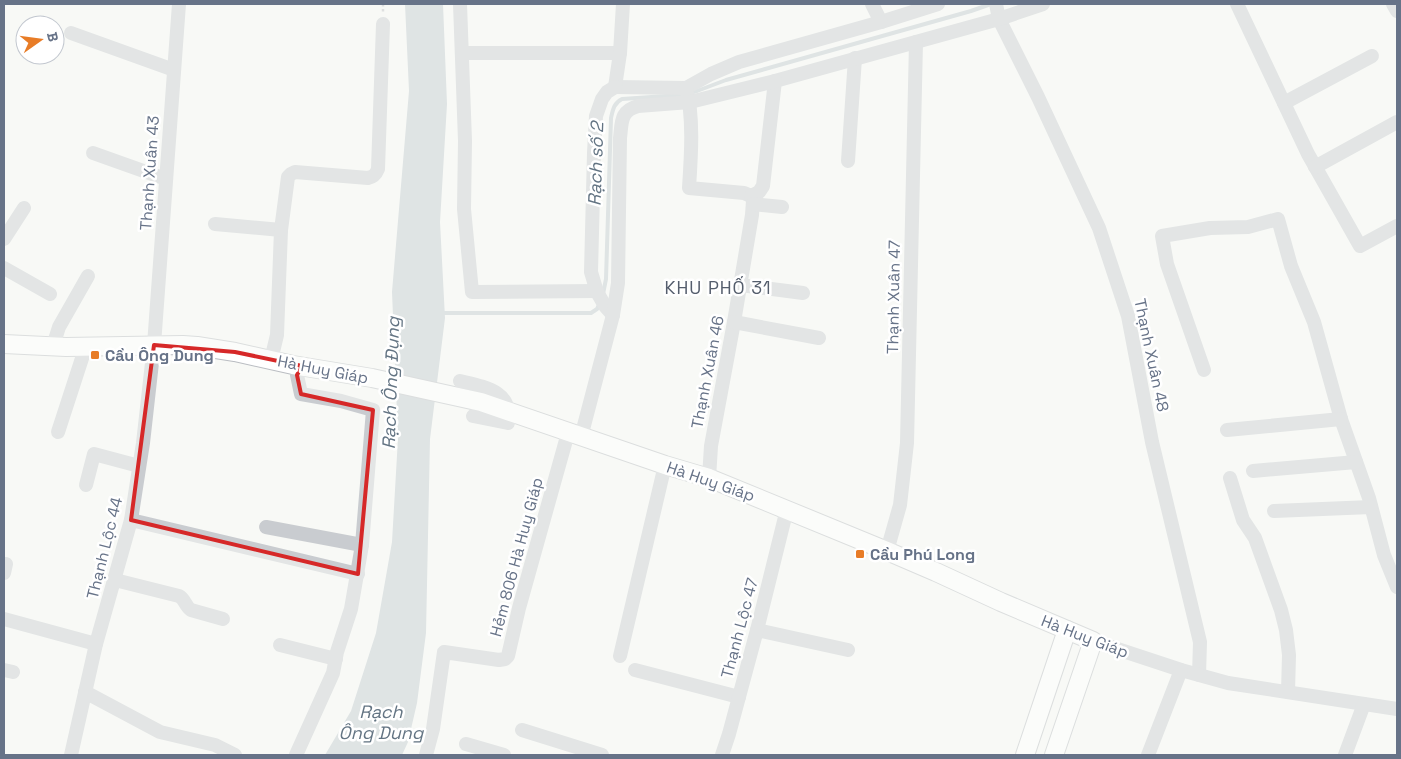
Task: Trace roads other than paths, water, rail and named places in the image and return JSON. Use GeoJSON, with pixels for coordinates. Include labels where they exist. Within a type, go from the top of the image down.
{"type":"FeatureCollection","features":[{"type":"Feature","properties":{"kind":"main road","name":"Hà Huy Giáp"},"geometry":{"type":"LineString","coordinates":[[4,344],[197,346],[372,378],[477,409],[510,412],[709,478],[887,550],[1001,602],[1093,641]]}},
{"type":"Feature","properties":{"kind":"main road"},"geometry":{"type":"LineString","coordinates":[[1025,755],[1067,630]]}},
{"type":"Feature","properties":{"kind":"main road"},"geometry":{"type":"LineString","coordinates":[[1054,755],[1093,641]]}},
{"type":"Feature","properties":{"kind":"street","name":"Thạnh Xuân 43"},"geometry":{"type":"LineString","coordinates":[[154,345],[179,4]]}},
{"type":"Feature","properties":{"kind":"street"},"geometry":{"type":"LineString","coordinates":[[460,4],[465,142],[464,209],[472,292],[597,292]]}},
{"type":"Feature","properties":{"kind":"street"},"geometry":{"type":"LineString","coordinates":[[615,87],[620,53],[623,4]]}},
{"type":"Feature","properties":{"kind":"street"},"geometry":{"type":"LineString","coordinates":[[872,4],[881,22]]}},
{"type":"Feature","properties":{"kind":"street"},"geometry":{"type":"LineString","coordinates":[[609,310],[597,292],[591,272],[596,116],[602,99],[607,92],[615,87],[686,88],[711,74],[739,62],[938,4]]}},
{"type":"Feature","properties":{"kind":"street","name":"Thạnh Xuân 48"},"geometry":{"type":"LineString","coordinates":[[996,4],[999,19],[1038,97],[1099,228],[1128,316],[1152,442],[1200,642],[1199,675]]}},
{"type":"Feature","properties":{"kind":"street"},"geometry":{"type":"LineString","coordinates":[[575,435],[609,310],[618,284],[620,138],[622,120],[626,112],[638,106],[690,102],[774,81],[999,19],[1043,4]]}},
{"type":"Feature","properties":{"kind":"street"},"geometry":{"type":"LineString","coordinates":[[1237,4],[1316,167],[1360,246],[1397,226]]}},
{"type":"Feature","properties":{"kind":"street"},"geometry":{"type":"LineString","coordinates":[[1393,4],[1397,11]]}},
{"type":"Feature","properties":{"kind":"street"},"geometry":{"type":"LineString","coordinates":[[271,360],[277,335],[281,230],[288,177],[295,172],[368,178],[374,176],[378,169],[383,24]]}},
{"type":"Feature","properties":{"kind":"street"},"geometry":{"type":"LineString","coordinates":[[71,33],[174,70]]}},
{"type":"Feature","properties":{"kind":"street","name":"Thạnh Xuân 47"},"geometry":{"type":"LineString","coordinates":[[887,550],[900,505],[907,443],[916,42]]}},
{"type":"Feature","properties":{"kind":"street"},"geometry":{"type":"LineString","coordinates":[[462,53],[620,53]]}},
{"type":"Feature","properties":{"kind":"street"},"geometry":{"type":"LineString","coordinates":[[1284,103],[1372,56]]}},
{"type":"Feature","properties":{"kind":"street"},"geometry":{"type":"LineString","coordinates":[[848,161],[855,58]]}},
{"type":"Feature","properties":{"kind":"street"},"geometry":{"type":"LineString","coordinates":[[752,200],[763,186],[774,81]]}},
{"type":"Feature","properties":{"kind":"street"},"geometry":{"type":"LineString","coordinates":[[686,88],[690,102],[689,188],[744,193],[752,200],[782,207]]}},
{"type":"Feature","properties":{"kind":"street"},"geometry":{"type":"LineString","coordinates":[[1316,167],[1397,122]]}},
{"type":"Feature","properties":{"kind":"street"},"geometry":{"type":"LineString","coordinates":[[93,153],[166,179]]}},
{"type":"Feature","properties":{"kind":"street","name":"Thạnh Xuân 46"},"geometry":{"type":"LineString","coordinates":[[709,478],[711,446],[734,322],[752,200]]}},
{"type":"Feature","properties":{"kind":"street"},"geometry":{"type":"LineString","coordinates":[[4,239],[24,208]]}},
{"type":"Feature","properties":{"kind":"street"},"geometry":{"type":"LineString","coordinates":[[1204,370],[1167,264],[1162,236],[1210,228],[1248,227],[1278,219],[1291,266],[1314,322],[1341,419],[1371,507],[1384,555],[1397,587]]}},
{"type":"Feature","properties":{"kind":"street"},"geometry":{"type":"LineString","coordinates":[[215,224],[281,230]]}},
{"type":"Feature","properties":{"kind":"street"},"geometry":{"type":"LineString","coordinates":[[4,268],[50,294]]}},
{"type":"Feature","properties":{"kind":"street"},"geometry":{"type":"LineString","coordinates":[[53,346],[59,326],[88,276]]}},
{"type":"Feature","properties":{"kind":"street"},"geometry":{"type":"LineString","coordinates":[[740,284],[803,293]]}},
{"type":"Feature","properties":{"kind":"street"},"geometry":{"type":"LineString","coordinates":[[734,322],[820,338]]}},
{"type":"Feature","properties":{"kind":"street","name":"Thạnh Lộc 44"},"geometry":{"type":"LineString","coordinates":[[71,755],[96,644],[131,520],[140,466],[154,345]]}},
{"type":"Feature","properties":{"kind":"street"},"geometry":{"type":"LineString","coordinates":[[58,432],[86,346]]}},
{"type":"Feature","properties":{"kind":"street"},"geometry":{"type":"LineString","coordinates":[[296,755],[332,673],[351,609],[362,546],[373,410],[341,401],[301,394],[297,375],[302,366]]}},
{"type":"Feature","properties":{"kind":"street"},"geometry":{"type":"LineString","coordinates":[[460,381],[484,387],[502,397],[510,412]]}},
{"type":"Feature","properties":{"kind":"street"},"geometry":{"type":"LineString","coordinates":[[1227,430],[1341,419]]}},
{"type":"Feature","properties":{"kind":"street","name":"Hẻm 806 Hà Huy Giáp"},"geometry":{"type":"LineString","coordinates":[[426,755],[433,729],[444,652],[499,660],[505,659],[508,656],[519,608],[575,435]]}},
{"type":"Feature","properties":{"kind":"street"},"geometry":{"type":"LineString","coordinates":[[86,485],[94,454],[140,466]]}},
{"type":"Feature","properties":{"kind":"street"},"geometry":{"type":"LineString","coordinates":[[1253,471],[1356,462]]}},
{"type":"Feature","properties":{"kind":"street"},"geometry":{"type":"LineString","coordinates":[[620,656],[666,465]]}},
{"type":"Feature","properties":{"kind":"street"},"geometry":{"type":"LineString","coordinates":[[1230,478],[1243,520],[1255,538],[1281,610],[1289,655],[1288,692]]}},
{"type":"Feature","properties":{"kind":"street"},"geometry":{"type":"LineString","coordinates":[[1274,511],[1371,507]]}},
{"type":"Feature","properties":{"kind":"street","name":"Thạnh Lộc 47"},"geometry":{"type":"LineString","coordinates":[[722,755],[757,630],[787,509]]}},
{"type":"Feature","properties":{"kind":"street"},"geometry":{"type":"LineString","coordinates":[[131,520],[358,574]]}},
{"type":"Feature","properties":{"kind":"street"},"geometry":{"type":"LineString","coordinates":[[266,527],[362,546]]}},
{"type":"Feature","properties":{"kind":"street"},"geometry":{"type":"LineString","coordinates":[[115,580],[179,596],[191,610],[223,619]]}},
{"type":"Feature","properties":{"kind":"street"},"geometry":{"type":"LineString","coordinates":[[4,619],[96,644]]}},
{"type":"Feature","properties":{"kind":"street"},"geometry":{"type":"LineString","coordinates":[[757,630],[848,650]]}},
{"type":"Feature","properties":{"kind":"street","name":"Hà Huy Giáp"},"geometry":{"type":"LineString","coordinates":[[1093,641],[1180,670],[1228,683],[1397,709]]}},
{"type":"Feature","properties":{"kind":"street"},"geometry":{"type":"LineString","coordinates":[[280,646],[336,659]]}},
{"type":"Feature","properties":{"kind":"street"},"geometry":{"type":"LineString","coordinates":[[635,670],[739,697]]}},
{"type":"Feature","properties":{"kind":"street"},"geometry":{"type":"LineString","coordinates":[[1148,755],[1180,670]]}},
{"type":"Feature","properties":{"kind":"street"},"geometry":{"type":"LineString","coordinates":[[85,692],[160,732],[215,745],[235,755]]}},
{"type":"Feature","properties":{"kind":"street"},"geometry":{"type":"LineString","coordinates":[[1345,755],[1364,704]]}},
{"type":"Feature","properties":{"kind":"street"},"geometry":{"type":"LineString","coordinates":[[522,730],[602,755]]}},
{"type":"Feature","properties":{"kind":"street"},"geometry":{"type":"LineString","coordinates":[[194,741],[206,755]]}},
{"type":"Feature","properties":{"kind":"street"},"geometry":{"type":"LineString","coordinates":[[466,744],[504,755]]}},
{"type":"Feature","properties":{"kind":"water","name":"Rạch Ông Dung"},"geometry":{"type":"Polygon","coordinates":[[[405,4],[443,4],[447,104],[440,222],[445,318],[430,439],[426,633],[417,703],[408,742],[402,755],[325,755],[351,711],[376,633],[392,542],[398,438],[392,292],[409,91],[405,4]]]}},
{"type":"Feature","properties":{"kind":"waterway","name":"Rạch số 2"},"geometry":{"type":"LineString","coordinates":[[603,294],[606,279],[611,118],[617,102],[622,99],[681,95],[697,91],[726,80],[991,4]]}},
{"type":"Feature","properties":{"kind":"waterway","name":"Rạch số 2"},"geometry":{"type":"LineString","coordinates":[[442,313],[591,313],[597,309],[600,303]]}},
{"type":"Feature","properties":{"kind":"place","name":"Cầu Ông Dung"},"geometry":{"type":"Point","coordinates":[95,355]}},
{"type":"Feature","properties":{"kind":"place","name":"Cầu Phú Long"},"geometry":{"type":"Point","coordinates":[860,554]}},
{"type":"Feature","properties":{"kind":"district","name":"KHU PHỐ 31"},"geometry":{"type":"Point","coordinates":[718,288]}},
{"type":"Feature","properties":{"kind":"water label","name":"Rạch Ông Đụng"},"geometry":{"type":"Point","coordinates":[391,383]}}]}
